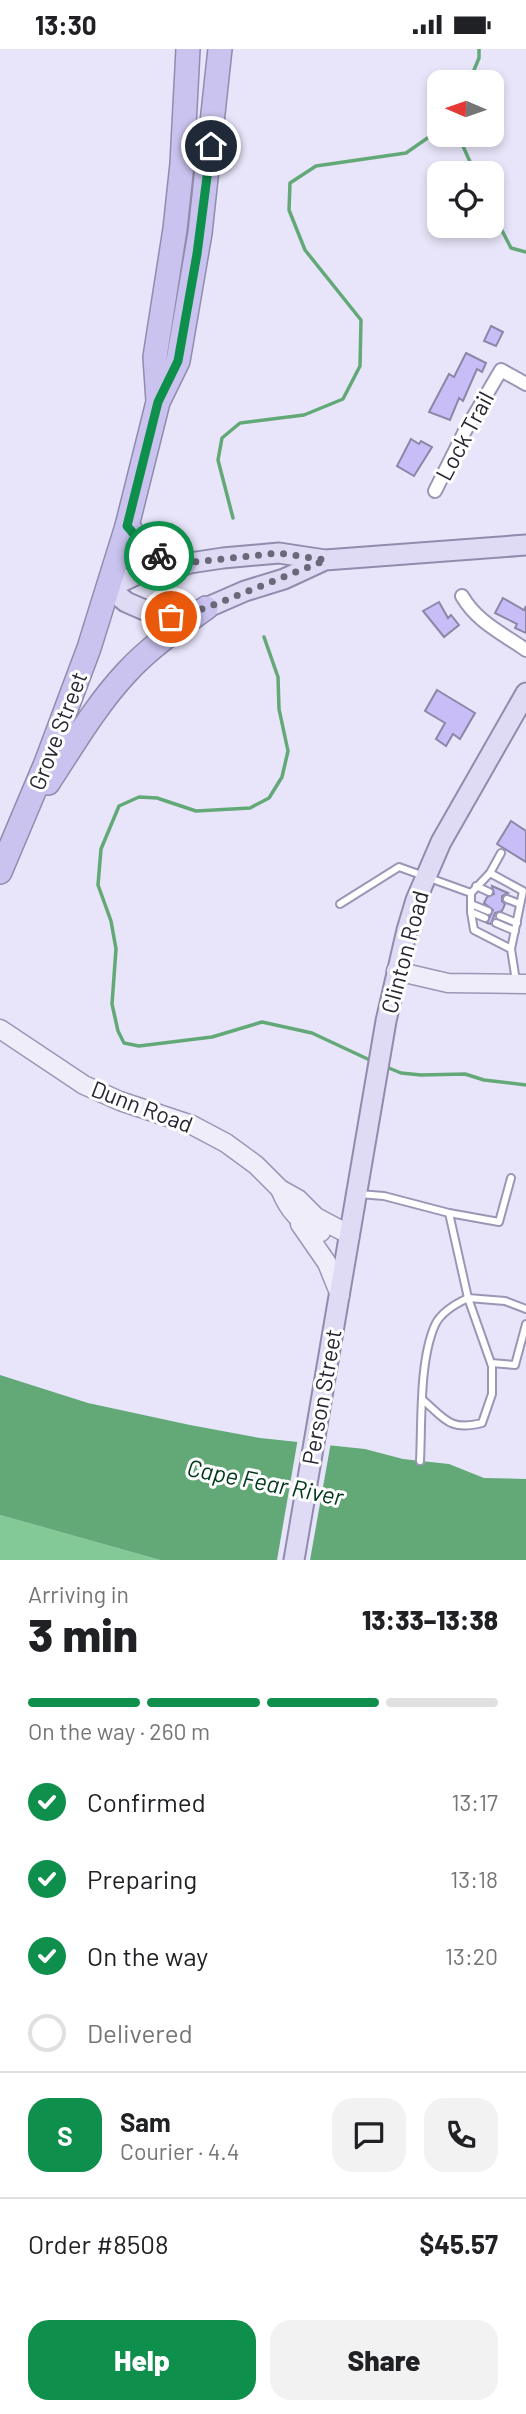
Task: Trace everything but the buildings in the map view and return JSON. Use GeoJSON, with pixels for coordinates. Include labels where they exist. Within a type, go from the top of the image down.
{"type":"FeatureCollection","features":[{"type":"Feature","properties":{"kind":"highway"},"geometry":{"type":"LineString","coordinates":[[158,402],[155,357],[178,203],[188,49]]}},
{"type":"Feature","properties":{"kind":"highway"},"geometry":{"type":"LineString","coordinates":[[158,402],[178,361],[190,297],[209,168],[220,49]]}},
{"type":"Feature","properties":{"kind":"highway","name":"Grove Street"},"geometry":{"type":"LineString","coordinates":[[0,872],[68,705],[109,588],[158,402]]}},
{"type":"Feature","properties":{"kind":"highway"},"geometry":{"type":"LineString","coordinates":[[127,526],[150,551],[163,558],[185,563]]}},
{"type":"Feature","properties":{"kind":"highway"},"geometry":{"type":"LineString","coordinates":[[23,820],[95,713],[126,673],[163,638],[206,608]]}},
{"type":"Feature","properties":{"kind":"main road"},"geometry":{"type":"LineString","coordinates":[[326,560],[179,617],[163,617],[126,602],[109,588],[140,573],[185,563],[279,553],[326,560],[526,545]]}},
{"type":"Feature","properties":{"kind":"main road","name":"Clinton Road"},"geometry":{"type":"LineString","coordinates":[[351,1235],[396,971],[425,877],[453,818],[526,693]]}},
{"type":"Feature","properties":{"kind":"main road","name":"Person Street"},"geometry":{"type":"LineString","coordinates":[[294,1560],[351,1235]]}},
{"type":"Feature","properties":{"kind":"street","name":"Lock Trail"},"geometry":{"type":"LineString","coordinates":[[435,491],[465,431],[501,370],[526,384]]}},
{"type":"Feature","properties":{"kind":"street"},"geometry":{"type":"LineString","coordinates":[[462,596],[484,623],[526,650]]}},
{"type":"Feature","properties":{"kind":"street"},"geometry":{"type":"LineString","coordinates":[[396,971],[448,983],[522,984]]}},
{"type":"Feature","properties":{"kind":"street","name":"Dunn Road"},"geometry":{"type":"LineString","coordinates":[[0,1029],[84,1085],[120,1101],[192,1125],[226,1143],[256,1165],[280,1189],[298,1199],[316,1217],[351,1235]]}},
{"type":"Feature","properties":{"kind":"street","name":"Dunn Road"},"geometry":{"type":"LineString","coordinates":[[280,1189],[288,1208],[327,1263],[340,1296]]}},
{"type":"Feature","properties":{"kind":"street"},"geometry":{"type":"LineString","coordinates":[[296,1218],[330,1236],[351,1235]]}},
{"type":"Feature","properties":{"kind":"lane"},"geometry":{"type":"LineString","coordinates":[[501,853],[490,873],[471,893],[471,912],[474,930],[511,949]]}},
{"type":"Feature","properties":{"kind":"lane"},"geometry":{"type":"LineString","coordinates":[[340,904],[399,867],[471,893]]}},
{"type":"Feature","properties":{"kind":"lane"},"geometry":{"type":"LineString","coordinates":[[490,873],[523,891],[511,949],[522,984]]}},
{"type":"Feature","properties":{"kind":"lane"},"geometry":{"type":"LineString","coordinates":[[476,886],[489,892]]}},
{"type":"Feature","properties":{"kind":"lane"},"geometry":{"type":"LineString","coordinates":[[507,899],[520,904]]}},
{"type":"Feature","properties":{"kind":"lane"},"geometry":{"type":"LineString","coordinates":[[471,904],[486,915],[471,912]]}},
{"type":"Feature","properties":{"kind":"lane"},"geometry":{"type":"LineString","coordinates":[[500,916],[517,923]]}},
{"type":"Feature","properties":{"kind":"lane"},"geometry":{"type":"LineString","coordinates":[[496,923],[515,931]]}},
{"type":"Feature","properties":{"kind":"lane"},"geometry":{"type":"LineString","coordinates":[[358,1194],[384,1196],[449,1213],[499,1222],[511,1178]]}},
{"type":"Feature","properties":{"kind":"lane"},"geometry":{"type":"LineString","coordinates":[[423,1400],[448,1422],[462,1428],[482,1423],[492,1394],[491,1363],[468,1298],[449,1213]]}},
{"type":"Feature","properties":{"kind":"lane"},"geometry":{"type":"LineString","coordinates":[[420,1461],[425,1365],[435,1324],[450,1307],[468,1298],[505,1301],[526,1309]]}},
{"type":"Feature","properties":{"kind":"lane"},"geometry":{"type":"LineString","coordinates":[[491,1363],[515,1366],[526,1324]]}},
{"type":"Feature","properties":{"kind":"shaded area"},"geometry":{"type":"Polygon","coordinates":[[[0,1515],[160,1560],[0,1560],[0,1515]]]}},
{"type":"Feature","properties":{"kind":"water","name":"Cape Fear River"},"geometry":{"type":"Polygon","coordinates":[[[0,1375],[88,1403],[190,1425],[260,1438],[365,1449],[403,1459],[449,1464],[484,1478],[526,1479],[526,1560],[160,1560],[0,1515],[0,1375]]]}},
{"type":"Feature","properties":{"kind":"pier"},"geometry":{"type":"Polygon","coordinates":[[[298,1438],[331,1442],[310,1560],[277,1560],[298,1438]]]}},
{"type":"Feature","properties":{"kind":"waterway"},"geometry":{"type":"LineString","coordinates":[[474,70],[479,49]]}},
{"type":"Feature","properties":{"kind":"waterway"},"geometry":{"type":"LineString","coordinates":[[233,518],[218,460],[222,438],[240,423],[304,415],[343,399],[360,366],[361,320],[305,250],[289,210],[290,183],[316,166],[406,153],[427,138]]}},
{"type":"Feature","properties":{"kind":"waterway"},"geometry":{"type":"LineString","coordinates":[[463,147],[470,161]]}},
{"type":"Feature","properties":{"kind":"waterway"},"geometry":{"type":"LineString","coordinates":[[504,234],[511,248],[526,252]]}},
{"type":"Feature","properties":{"kind":"waterway"},"geometry":{"type":"LineString","coordinates":[[264,637],[278,677],[279,709],[288,751],[282,777],[269,798],[250,808],[196,811],[157,798],[139,797],[119,806],[101,849],[98,885],[111,921],[116,949],[112,1004],[118,1031],[124,1043],[139,1046],[212,1037],[262,1022],[312,1033],[374,1062]]}},
{"type":"Feature","properties":{"kind":"waterway"},"geometry":{"type":"LineString","coordinates":[[384,1066],[401,1073],[465,1074],[484,1080],[526,1085]]}},
{"type":"Feature","properties":{"kind":"way so far"},"geometry":{"type":"LineString","coordinates":[[159,556],[185,563],[279,553],[326,560],[284,579],[245,591],[187,615],[171,617]]}},
{"type":"Feature","properties":{"kind":"route"},"geometry":{"type":"LineString","coordinates":[[159,556],[145,547],[127,526],[158,402],[178,361],[197,254],[211,146]]}}]}
